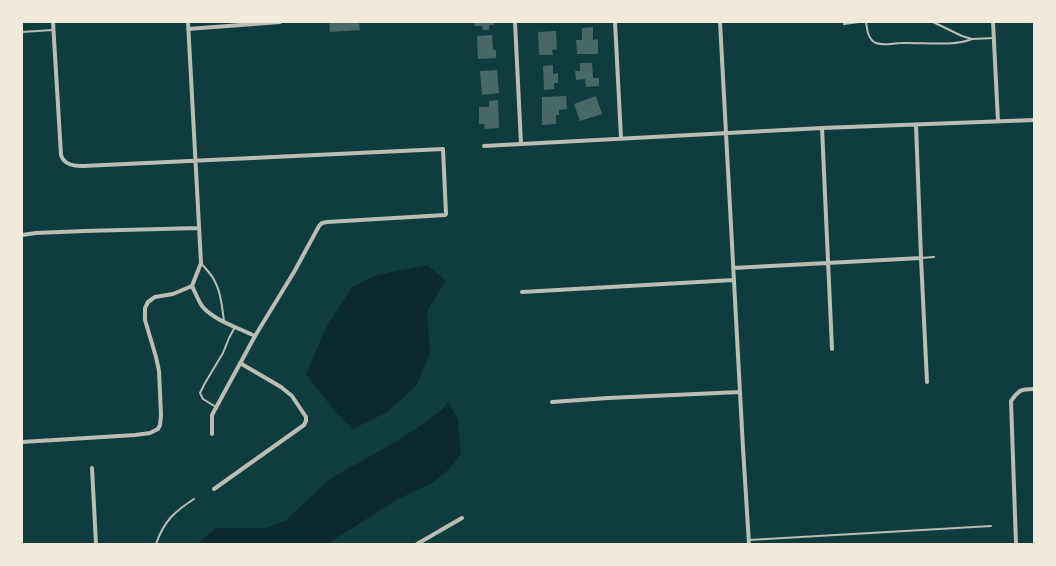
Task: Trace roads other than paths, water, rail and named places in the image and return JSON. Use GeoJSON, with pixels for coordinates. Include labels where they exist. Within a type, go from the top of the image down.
{"type":"FeatureCollection","features":[{"type":"Feature","properties":{"kind":"street"},"geometry":{"type":"LineString","coordinates":[[53,22],[61,155],[67,163],[73,166],[442,149],[446,215],[327,222],[322,223],[319,226],[294,272],[255,336],[216,407],[212,415],[212,434]]}},
{"type":"Feature","properties":{"kind":"street"},"geometry":{"type":"LineString","coordinates":[[22,442],[150,433],[158,429],[160,425],[159,371],[145,320],[145,308],[148,302],[155,297],[173,294],[192,286],[201,262],[188,22]]}},
{"type":"Feature","properties":{"kind":"street"},"geometry":{"type":"LineString","coordinates":[[188,29],[280,22]]}},
{"type":"Feature","properties":{"kind":"street"},"geometry":{"type":"LineString","coordinates":[[515,22],[521,144]]}},
{"type":"Feature","properties":{"kind":"street"},"geometry":{"type":"LineString","coordinates":[[615,22],[622,138]]}},
{"type":"Feature","properties":{"kind":"street"},"geometry":{"type":"LineString","coordinates":[[720,22],[734,268],[742,448],[749,542]]}},
{"type":"Feature","properties":{"kind":"street"},"geometry":{"type":"LineString","coordinates":[[993,22],[998,121]]}},
{"type":"Feature","properties":{"kind":"street"},"geometry":{"type":"LineString","coordinates":[[484,146],[822,128],[1034,120]]}},
{"type":"Feature","properties":{"kind":"street"},"geometry":{"type":"LineString","coordinates":[[916,125],[927,382]]}},
{"type":"Feature","properties":{"kind":"street"},"geometry":{"type":"LineString","coordinates":[[822,128],[832,349]]}},
{"type":"Feature","properties":{"kind":"street"},"geometry":{"type":"LineString","coordinates":[[22,235],[84,231],[199,228]]}},
{"type":"Feature","properties":{"kind":"street"},"geometry":{"type":"LineString","coordinates":[[734,268],[921,258]]}},
{"type":"Feature","properties":{"kind":"street"},"geometry":{"type":"LineString","coordinates":[[522,292],[734,280]]}},
{"type":"Feature","properties":{"kind":"street"},"geometry":{"type":"LineString","coordinates":[[192,286],[202,306],[212,315],[255,336]]}},
{"type":"Feature","properties":{"kind":"street"},"geometry":{"type":"LineString","coordinates":[[214,489],[304,425],[306,421],[306,418],[292,396],[281,387],[240,363]]}},
{"type":"Feature","properties":{"kind":"street"},"geometry":{"type":"LineString","coordinates":[[1016,544],[1011,402],[1016,394],[1023,389],[1034,389]]}},
{"type":"Feature","properties":{"kind":"street"},"geometry":{"type":"LineString","coordinates":[[552,402],[740,392]]}},
{"type":"Feature","properties":{"kind":"street"},"geometry":{"type":"LineString","coordinates":[[92,468],[96,544]]}},
{"type":"Feature","properties":{"kind":"street"},"geometry":{"type":"LineString","coordinates":[[419,544],[462,518]]}},
{"type":"Feature","properties":{"kind":"lane"},"geometry":{"type":"LineString","coordinates":[[844,24],[859,22]]}},
{"type":"Feature","properties":{"kind":"lane"},"geometry":{"type":"LineString","coordinates":[[866,22],[868,33],[872,40],[877,44],[946,43],[965,42],[972,39]]}},
{"type":"Feature","properties":{"kind":"lane"},"geometry":{"type":"LineString","coordinates":[[933,22],[962,36],[972,39],[994,38]]}},
{"type":"Feature","properties":{"kind":"lane"},"geometry":{"type":"LineString","coordinates":[[22,32],[54,30]]}},
{"type":"Feature","properties":{"kind":"lane"},"geometry":{"type":"LineString","coordinates":[[921,258],[934,257]]}},
{"type":"Feature","properties":{"kind":"lane"},"geometry":{"type":"LineString","coordinates":[[201,262],[213,278],[219,293],[225,322]]}},
{"type":"Feature","properties":{"kind":"lane"},"geometry":{"type":"LineString","coordinates":[[216,407],[203,399],[200,393],[236,327]]}},
{"type":"Feature","properties":{"kind":"lane"},"geometry":{"type":"LineString","coordinates":[[156,544],[168,520],[178,510],[194,499]]}},
{"type":"Feature","properties":{"kind":"lane"},"geometry":{"type":"LineString","coordinates":[[749,542],[991,526]]}},
{"type":"Feature","properties":{"kind":"water"},"geometry":{"type":"Polygon","coordinates":[[[427,265],[446,281],[427,311],[430,352],[417,385],[387,412],[353,429],[333,409],[306,374],[327,326],[352,287],[376,275],[427,265]]]}},
{"type":"Feature","properties":{"kind":"water"},"geometry":{"type":"Polygon","coordinates":[[[448,402],[458,419],[461,454],[449,469],[432,483],[398,499],[327,544],[197,544],[216,528],[265,528],[285,521],[330,479],[417,428],[442,410],[448,402]]]}}]}
